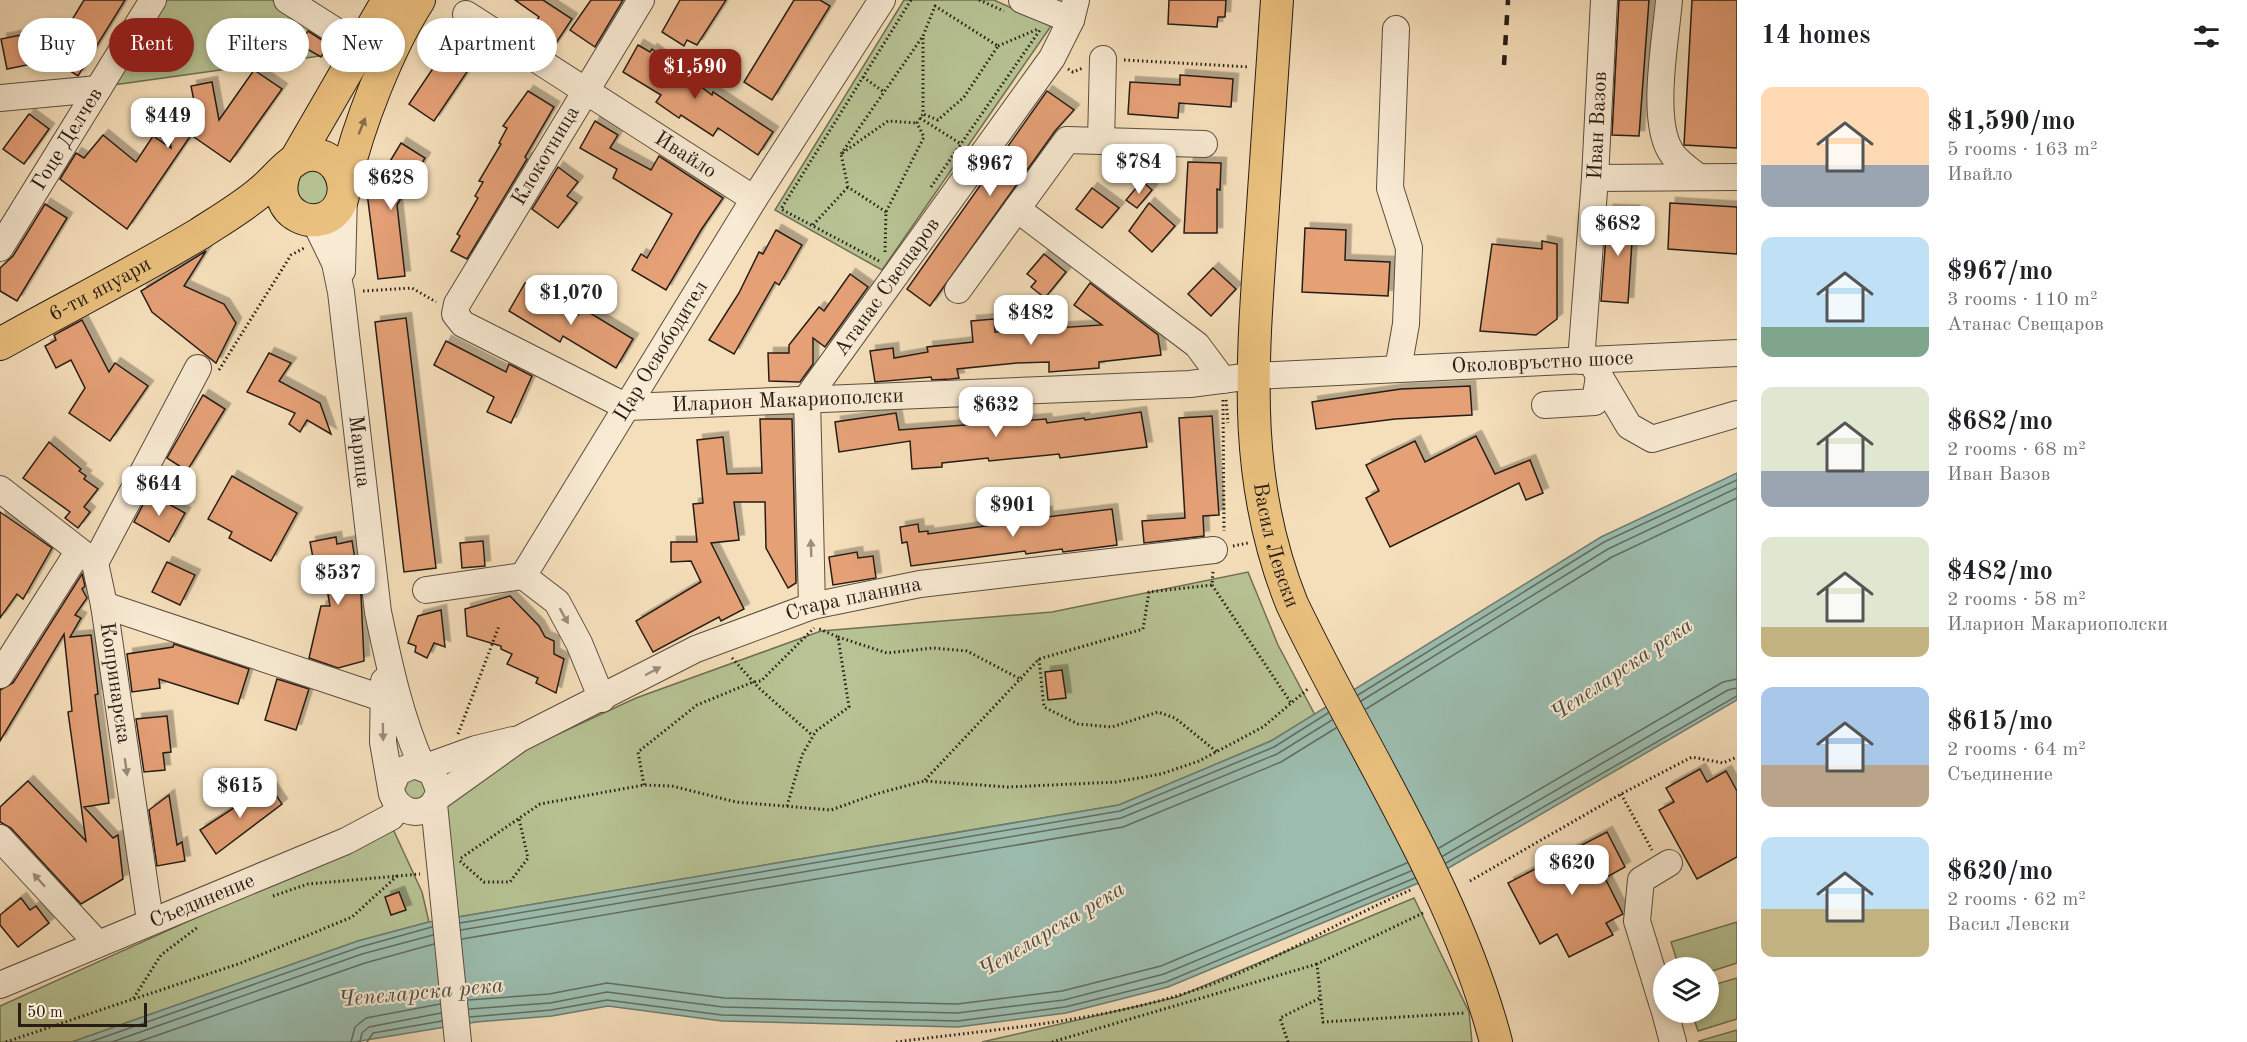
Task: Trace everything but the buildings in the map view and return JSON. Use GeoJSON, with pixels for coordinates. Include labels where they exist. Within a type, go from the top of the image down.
{"type":"FeatureCollection","features":[{"type":"Feature","properties":{"kind":"main road"},"geometry":{"type":"LineString","coordinates":[[378,18],[388,0]]}},
{"type":"Feature","properties":{"kind":"main road"},"geometry":{"type":"LineString","coordinates":[[198,234],[271,214],[310,224],[328,217],[339,208],[352,152],[402,27],[419,0]]}},
{"type":"Feature","properties":{"kind":"main road","name":"Васил Левски"},"geometry":{"type":"LineString","coordinates":[[1277,0],[1272,68],[1238,378],[1260,495],[1277,567],[1296,613],[1340,699],[1424,882],[1475,970],[1496,1042]]}},
{"type":"Feature","properties":{"kind":"main road"},"geometry":{"type":"LineString","coordinates":[[310,224],[285,205],[280,193],[280,180],[346,72]]}},
{"type":"Feature","properties":{"kind":"main road"},"geometry":{"type":"LineString","coordinates":[[198,234],[260,193],[291,164],[308,155],[320,156],[336,166],[345,188]]}},
{"type":"Feature","properties":{"kind":"main road","name":"6-ти януари"},"geometry":{"type":"LineString","coordinates":[[0,344],[198,234]]}},
{"type":"Feature","properties":{"kind":"street","name":"Гоце Делчев"},"geometry":{"type":"LineString","coordinates":[[0,248],[153,0]]}},
{"type":"Feature","properties":{"kind":"street"},"geometry":{"type":"LineString","coordinates":[[287,0],[321,22]]}},
{"type":"Feature","properties":{"kind":"street","name":"Клокотница"},"geometry":{"type":"LineString","coordinates":[[456,314],[457,304],[641,0]]}},
{"type":"Feature","properties":{"kind":"street","name":"Цар Освободител"},"geometry":{"type":"LineString","coordinates":[[523,576],[753,199],[882,0]]}},
{"type":"Feature","properties":{"kind":"street","name":"Иван Вазов"},"geometry":{"type":"LineString","coordinates":[[1545,405],[1595,402],[1590,366],[1595,178],[1604,0]]}},
{"type":"Feature","properties":{"kind":"street"},"geometry":{"type":"LineString","coordinates":[[1669,0],[1660,111],[1663,136],[1672,154],[1698,177]]}},
{"type":"Feature","properties":{"kind":"street"},"geometry":{"type":"LineString","coordinates":[[1021,12],[1073,10]]}},
{"type":"Feature","properties":{"kind":"street","name":"Атанас Свещаров"},"geometry":{"type":"LineString","coordinates":[[807,398],[1052,58],[1073,10]]}},
{"type":"Feature","properties":{"kind":"street","name":"Ивайло"},"geometry":{"type":"LineString","coordinates":[[466,14],[586,89],[753,199]]}},
{"type":"Feature","properties":{"kind":"street"},"geometry":{"type":"LineString","coordinates":[[1396,29],[1390,188],[1409,248],[1406,324],[1398,369]]}},
{"type":"Feature","properties":{"kind":"street"},"geometry":{"type":"LineString","coordinates":[[1101,141],[1103,59]]}},
{"type":"Feature","properties":{"kind":"street"},"geometry":{"type":"LineString","coordinates":[[0,98],[98,89]]}},
{"type":"Feature","properties":{"kind":"street"},"geometry":{"type":"LineString","coordinates":[[958,290],[1067,140],[1204,144]]}},
{"type":"Feature","properties":{"kind":"street"},"geometry":{"type":"LineString","coordinates":[[1595,178],[1737,177]]}},
{"type":"Feature","properties":{"kind":"street"},"geometry":{"type":"LineString","coordinates":[[345,188],[351,286]]}},
{"type":"Feature","properties":{"kind":"street"},"geometry":{"type":"LineString","coordinates":[[1017,209],[1238,378]]}},
{"type":"Feature","properties":{"kind":"street"},"geometry":{"type":"LineString","coordinates":[[310,224],[351,286]]}},
{"type":"Feature","properties":{"kind":"street","name":"Марица"},"geometry":{"type":"LineString","coordinates":[[351,286],[378,612],[386,652]]}},
{"type":"Feature","properties":{"kind":"street","name":"Иларион Макариополски"},"geometry":{"type":"LineString","coordinates":[[456,314],[463,324],[627,407],[1146,386],[1238,378]]}},
{"type":"Feature","properties":{"kind":"street","name":"Околовръстно шосе"},"geometry":{"type":"LineString","coordinates":[[1238,378],[1398,369],[1590,366],[1737,353]]}},
{"type":"Feature","properties":{"kind":"street"},"geometry":{"type":"LineString","coordinates":[[1590,366],[1629,426],[1652,439],[1737,414]]}},
{"type":"Feature","properties":{"kind":"street"},"geometry":{"type":"LineString","coordinates":[[0,675],[86,557],[198,368]]}},
{"type":"Feature","properties":{"kind":"street"},"geometry":{"type":"LineString","coordinates":[[807,398],[812,606]]}},
{"type":"Feature","properties":{"kind":"street"},"geometry":{"type":"LineString","coordinates":[[0,489],[86,557]]}},
{"type":"Feature","properties":{"kind":"street","name":"Стара планина"},"geometry":{"type":"LineString","coordinates":[[519,739],[602,699],[696,649],[812,606],[920,584],[1214,550]]}},
{"type":"Feature","properties":{"kind":"street","name":"Копринарска"},"geometry":{"type":"LineString","coordinates":[[86,557],[104,605],[150,921]]}},
{"type":"Feature","properties":{"kind":"street"},"geometry":{"type":"LineString","coordinates":[[426,590],[523,576],[557,602],[579,643],[602,699]]}},
{"type":"Feature","properties":{"kind":"street"},"geometry":{"type":"LineString","coordinates":[[104,605],[382,698]]}},
{"type":"Feature","properties":{"kind":"street"},"geometry":{"type":"LineString","coordinates":[[386,652],[382,698],[383,742],[449,866],[444,914],[458,1042]]}},
{"type":"Feature","properties":{"kind":"street"},"geometry":{"type":"LineString","coordinates":[[386,652],[408,735],[424,767],[439,784],[415,802]]}},
{"type":"Feature","properties":{"kind":"street"},"geometry":{"type":"LineString","coordinates":[[415,802],[398,772],[414,765],[424,767],[476,749],[519,739]]}},
{"type":"Feature","properties":{"kind":"street"},"geometry":{"type":"LineString","coordinates":[[415,802],[519,739]]}},
{"type":"Feature","properties":{"kind":"street","name":"Съединение"},"geometry":{"type":"LineString","coordinates":[[0,986],[150,921],[346,841],[415,802]]}},
{"type":"Feature","properties":{"kind":"street"},"geometry":{"type":"LineString","coordinates":[[0,838],[98,944]]}},
{"type":"Feature","properties":{"kind":"street"},"geometry":{"type":"LineString","coordinates":[[1653,974],[1637,921],[1641,880],[1665,866]]}},
{"type":"Feature","properties":{"kind":"street"},"geometry":{"type":"LineString","coordinates":[[1667,1023],[1673,1042]]}},
{"type":"Feature","properties":{"kind":"path"},"geometry":{"type":"LineString","coordinates":[[892,242],[878,262],[781,209],[911,0]]}},
{"type":"Feature","properties":{"kind":"path"},"geometry":{"type":"LineString","coordinates":[[933,0],[935,6],[998,46]]}},
{"type":"Feature","properties":{"kind":"path"},"geometry":{"type":"LineString","coordinates":[[978,0],[1021,12],[1041,28]]}},
{"type":"Feature","properties":{"kind":"path"},"geometry":{"type":"LineString","coordinates":[[886,212],[848,187],[842,154],[923,36],[935,6]]}},
{"type":"Feature","properties":{"kind":"path"},"geometry":{"type":"LineString","coordinates":[[921,116],[938,120],[964,97],[998,46],[1041,28]]}},
{"type":"Feature","properties":{"kind":"path"},"geometry":{"type":"LineString","coordinates":[[926,193],[1041,28]]}},
{"type":"Feature","properties":{"kind":"path"},"geometry":{"type":"LineString","coordinates":[[917,123],[921,116],[923,36]]}},
{"type":"Feature","properties":{"kind":"path"},"geometry":{"type":"LineString","coordinates":[[1029,45],[1073,72],[1103,59],[1272,68]]}},
{"type":"Feature","properties":{"kind":"path"},"geometry":{"type":"LineString","coordinates":[[863,77],[884,92]]}},
{"type":"Feature","properties":{"kind":"path"},"geometry":{"type":"LineString","coordinates":[[921,116],[960,144]]}},
{"type":"Feature","properties":{"kind":"path"},"geometry":{"type":"LineString","coordinates":[[842,154],[888,122],[917,123]]}},
{"type":"Feature","properties":{"kind":"path"},"geometry":{"type":"LineString","coordinates":[[885,252],[886,212],[924,137],[917,123]]}},
{"type":"Feature","properties":{"kind":"path"},"geometry":{"type":"LineString","coordinates":[[812,226],[848,187]]}},
{"type":"Feature","properties":{"kind":"path"},"geometry":{"type":"LineString","coordinates":[[198,368],[213,378],[310,224]]}},
{"type":"Feature","properties":{"kind":"path"},"geometry":{"type":"LineString","coordinates":[[351,286],[362,291],[412,288],[456,314]]}},
{"type":"Feature","properties":{"kind":"path"},"geometry":{"type":"LineString","coordinates":[[1238,378],[1224,531],[1214,550],[1212,585],[1291,703]]}},
{"type":"Feature","properties":{"kind":"path"},"geometry":{"type":"LineString","coordinates":[[924,781],[1022,680],[1039,659],[1143,629],[1149,592],[1212,585]]}},
{"type":"Feature","properties":{"kind":"path"},"geometry":{"type":"LineString","coordinates":[[455,742],[499,626]]}},
{"type":"Feature","properties":{"kind":"path"},"geometry":{"type":"LineString","coordinates":[[644,785],[638,752],[697,705],[753,682],[761,681],[815,627],[887,653],[933,648],[967,651],[1022,680]]}},
{"type":"Feature","properties":{"kind":"path"},"geometry":{"type":"LineString","coordinates":[[787,806],[802,755],[816,731],[849,707],[838,637]]}},
{"type":"Feature","properties":{"kind":"path"},"geometry":{"type":"LineString","coordinates":[[717,641],[753,682],[813,736]]}},
{"type":"Feature","properties":{"kind":"path"},"geometry":{"type":"LineString","coordinates":[[1039,659],[1044,707],[1078,724],[1112,727],[1158,712],[1175,718],[1217,753]]}},
{"type":"Feature","properties":{"kind":"path"},"geometry":{"type":"LineString","coordinates":[[264,900],[308,884],[398,875],[449,866],[540,804],[644,785],[672,786],[736,802],[831,810],[876,794],[924,781],[1008,787],[1116,782],[1161,774],[1217,753],[1263,727],[1312,685]]}},
{"type":"Feature","properties":{"kind":"path"},"geometry":{"type":"LineString","coordinates":[[1470,882],[1621,794],[1692,757],[1724,762],[1737,757]]}},
{"type":"Feature","properties":{"kind":"path"},"geometry":{"type":"LineString","coordinates":[[1621,794],[1665,866]]}},
{"type":"Feature","properties":{"kind":"path"},"geometry":{"type":"LineString","coordinates":[[449,866],[484,882],[510,882],[528,858],[519,819]]}},
{"type":"Feature","properties":{"kind":"path"},"geometry":{"type":"LineString","coordinates":[[6,1042],[241,963],[352,917],[398,875]]}},
{"type":"Feature","properties":{"kind":"path"},"geometry":{"type":"LineString","coordinates":[[896,1042],[1090,1017],[1159,1000],[1214,983],[1289,951],[1371,907],[1424,882]]}},
{"type":"Feature","properties":{"kind":"path"},"geometry":{"type":"LineString","coordinates":[[1052,1042],[1317,964],[1426,912]]}},
{"type":"Feature","properties":{"kind":"path"},"geometry":{"type":"LineString","coordinates":[[133,999],[161,955],[199,927]]}},
{"type":"Feature","properties":{"kind":"path"},"geometry":{"type":"LineString","coordinates":[[1317,964],[1323,1022],[1470,1012]]}},
{"type":"Feature","properties":{"kind":"path"},"geometry":{"type":"LineString","coordinates":[[1288,1042],[1280,1018],[1320,998]]}},
{"type":"Feature","properties":{"kind":"green space"},"geometry":{"type":"Polygon","coordinates":[[[163,0],[272,0],[301,18],[206,18],[206,72],[113,85],[121,72],[194,72],[194,18],[152,18],[163,0]]]}},
{"type":"Feature","properties":{"kind":"green space"},"geometry":{"type":"Polygon","coordinates":[[[904,0],[994,0],[1051,26],[882,270],[775,210],[904,0]]]}},
{"type":"Feature","properties":{"kind":"green space"},"geometry":{"type":"Polygon","coordinates":[[[309,23],[321,30],[321,56],[309,57],[309,23]]]}},
{"type":"Feature","properties":{"kind":"green space"},"geometry":{"type":"Polygon","coordinates":[[[304,169],[323,170],[332,192],[319,206],[300,202],[295,178],[304,169]]]}},
{"type":"Feature","properties":{"kind":"green space"},"geometry":{"type":"Polygon","coordinates":[[[1248,572],[1278,645],[1315,715],[1271,741],[1119,805],[458,917],[443,800],[478,771],[636,698],[821,631],[1052,612],[1248,572]]]}},
{"type":"Feature","properties":{"kind":"green space"},"geometry":{"type":"Polygon","coordinates":[[[408,773],[430,785],[417,806],[397,786],[408,773]]]}},
{"type":"Feature","properties":{"kind":"green space"},"geometry":{"type":"Polygon","coordinates":[[[393,829],[422,892],[429,922],[358,941],[72,1042],[0,1042],[0,1006],[393,829]]]}},
{"type":"Feature","properties":{"kind":"green space"},"geometry":{"type":"Polygon","coordinates":[[[1414,898],[1469,1012],[1472,1042],[982,1042],[1177,997],[1414,898]]]}},
{"type":"Feature","properties":{"kind":"green space"},"geometry":{"type":"Polygon","coordinates":[[[1737,922],[1737,963],[1719,969],[1719,957],[1676,957],[1671,942],[1737,922]]]}},
{"type":"Feature","properties":{"kind":"green space"},"geometry":{"type":"Polygon","coordinates":[[[1737,978],[1737,1019],[1698,1031],[1695,1023],[1719,1023],[1719,983],[1737,978]]]}},
{"type":"Feature","properties":{"kind":"green space"},"geometry":{"type":"Polygon","coordinates":[[[1737,1030],[1737,1042],[1699,1041],[1737,1030]]]}},
{"type":"Feature","properties":{"kind":"water","name":"Чепеларска река"},"geometry":{"type":"Polygon","coordinates":[[[1737,473],[1737,700],[1433,877],[1168,987],[1066,1013],[958,1027],[722,1021],[608,1006],[552,1016],[476,1022],[354,1042],[72,1042],[358,941],[429,922],[1119,805],[1271,741],[1601,537],[1737,473]]]}},
{"type":"Feature","properties":{"kind":"railway"},"geometry":{"type":"LineString","coordinates":[[1504,65],[1508,0]]}}]}
